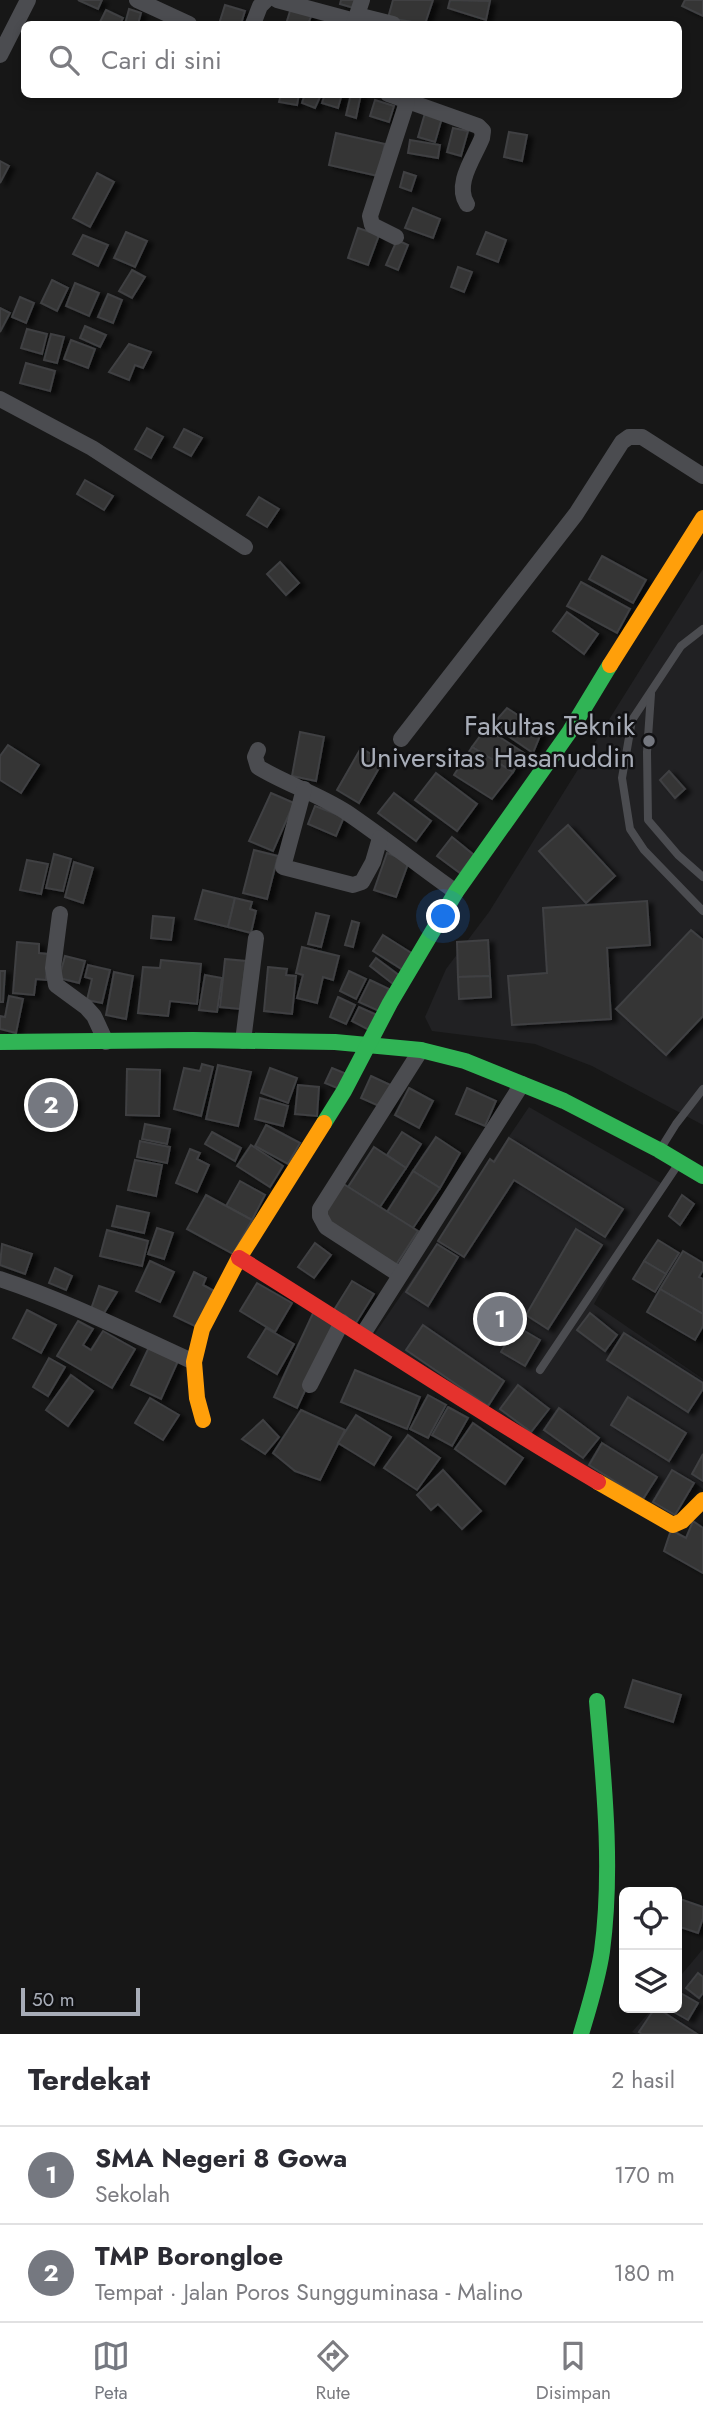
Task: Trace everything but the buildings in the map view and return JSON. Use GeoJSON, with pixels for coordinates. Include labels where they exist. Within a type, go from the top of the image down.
{"type":"FeatureCollection","features":[{"type":"Feature","properties":{"kind":"street"},"geometry":{"type":"LineString","coordinates":[[0,55],[28,0]]}},
{"type":"Feature","properties":{"kind":"street"},"geometry":{"type":"LineString","coordinates":[[137,0],[182,21]]}},
{"type":"Feature","properties":{"kind":"street"},"geometry":{"type":"LineString","coordinates":[[254,21],[260,6],[266,0]]}},
{"type":"Feature","properties":{"kind":"street"},"geometry":{"type":"LineString","coordinates":[[277,0],[381,21]]}},
{"type":"Feature","properties":{"kind":"street"},"geometry":{"type":"LineString","coordinates":[[398,98],[478,126],[483,131],[461,187],[462,197],[467,204]]}},
{"type":"Feature","properties":{"kind":"street"},"geometry":{"type":"LineString","coordinates":[[396,237],[372,225],[370,216],[407,102]]}},
{"type":"Feature","properties":{"kind":"street"},"geometry":{"type":"LineString","coordinates":[[0,398],[92,447],[245,547]]}},
{"type":"Feature","properties":{"kind":"street"},"geometry":{"type":"LineString","coordinates":[[401,738],[576,514],[622,442],[629,437],[642,437],[703,476]]}},
{"type":"Feature","properties":{"kind":"street"},"geometry":{"type":"LineString","coordinates":[[202,1420],[194,1362],[202,1329],[239,1258],[344,1091],[390,1003],[456,892],[570,731],[668,569],[703,518]]}},
{"type":"Feature","properties":{"kind":"street"},"geometry":{"type":"LineString","coordinates":[[258,750],[255,757],[258,767],[345,811],[456,892]]}},
{"type":"Feature","properties":{"kind":"street"},"geometry":{"type":"LineString","coordinates":[[304,789],[283,867],[353,885],[362,882],[373,862],[380,838]]}},
{"type":"Feature","properties":{"kind":"street"},"geometry":{"type":"LineString","coordinates":[[60,914],[53,968],[56,985],[94,1016],[106,1042]]}},
{"type":"Feature","properties":{"kind":"street"},"geometry":{"type":"LineString","coordinates":[[243,1041],[256,937]]}},
{"type":"Feature","properties":{"kind":"street"},"geometry":{"type":"LineString","coordinates":[[0,1042],[193,1040],[369,1044],[421,1049],[465,1061],[564,1101],[703,1175]]}},
{"type":"Feature","properties":{"kind":"street"},"geometry":{"type":"LineString","coordinates":[[400,1275],[326,1227],[320,1216],[320,1209],[421,1049]]}},
{"type":"Feature","properties":{"kind":"street"},"geometry":{"type":"LineString","coordinates":[[363,1334],[522,1084]]}},
{"type":"Feature","properties":{"kind":"street"},"geometry":{"type":"LineString","coordinates":[[239,1258],[363,1334],[519,1436],[673,1525],[681,1521],[697,1502],[703,1500]]}},
{"type":"Feature","properties":{"kind":"street"},"geometry":{"type":"LineString","coordinates":[[0,1279],[31,1289],[194,1362]]}},
{"type":"Feature","properties":{"kind":"street"},"geometry":{"type":"LineString","coordinates":[[310,1385],[342,1322]]}},
{"type":"Feature","properties":{"kind":"street"},"geometry":{"type":"LineString","coordinates":[[581,2034],[595,1987],[603,1941],[604,1781],[597,1701]]}},
{"type":"Feature","properties":{"kind":"lane"},"geometry":{"type":"LineString","coordinates":[[703,629],[681,646],[632,720],[622,778],[630,829],[644,850],[703,911]]}},
{"type":"Feature","properties":{"kind":"lane"},"geometry":{"type":"LineString","coordinates":[[651,694],[648,820],[678,855],[703,877]]}},
{"type":"Feature","properties":{"kind":"lane"},"geometry":{"type":"LineString","coordinates":[[659,1150],[703,1089]]}},
{"type":"Feature","properties":{"kind":"lane"},"geometry":{"type":"LineString","coordinates":[[540,1370],[679,1162]]}},
{"type":"Feature","properties":{"kind":"shaded area","name":"Fakultas Teknik Universitas Hasanuddin"},"geometry":{"type":"Polygon","coordinates":[[[703,569],[703,1125],[592,1066],[535,1044],[432,1031],[425,1017],[446,969],[489,912],[703,569]]]}},
{"type":"Feature","properties":{"kind":"shaded area"},"geometry":{"type":"Polygon","coordinates":[[[529,1107],[661,1183],[594,1304],[703,1379],[703,1489],[693,1482],[674,1521],[374,1335],[529,1107]]]}},
{"type":"Feature","properties":{"kind":"shaded area"},"geometry":{"type":"Polygon","coordinates":[[[703,1949],[703,2034],[632,2032],[649,2013],[682,2013],[682,1974],[703,1949]]]}},
{"type":"Feature","properties":{"kind":"traffic: fast"},"geometry":{"type":"LineString","coordinates":[[324,1123],[344,1091],[390,1003],[456,892],[570,731],[610,665]]}},
{"type":"Feature","properties":{"kind":"traffic: fast"},"geometry":{"type":"LineString","coordinates":[[0,1042],[335,1042],[421,1050],[465,1061],[564,1101],[703,1176]]}},
{"type":"Feature","properties":{"kind":"traffic: fast"},"geometry":{"type":"LineString","coordinates":[[581,2034],[600,1961],[607,1889],[606,1826],[597,1701]]}},
{"type":"Feature","properties":{"kind":"traffic: slow"},"geometry":{"type":"LineString","coordinates":[[610,665],[703,518]]}},
{"type":"Feature","properties":{"kind":"traffic: slow"},"geometry":{"type":"LineString","coordinates":[[203,1420],[197,1398],[194,1362],[202,1329],[239,1258],[324,1123]]}},
{"type":"Feature","properties":{"kind":"traffic: slow"},"geometry":{"type":"LineString","coordinates":[[598,1482],[673,1525],[682,1521],[703,1500]]}},
{"type":"Feature","properties":{"kind":"traffic: jam"},"geometry":{"type":"LineString","coordinates":[[239,1258],[598,1482]]}},
{"type":"Feature","properties":{"kind":"place","name":"Fakultas Teknik Universitas Hasanuddin"},"geometry":{"type":"Point","coordinates":[649,741]}},
{"type":"Feature","properties":{"kind":"place","name":"TMP Borongloe"},"geometry":{"type":"Point","coordinates":[51,1105]}},
{"type":"Feature","properties":{"kind":"place","name":"SMA Negeri 8 Gowa"},"geometry":{"type":"Point","coordinates":[500,1319]}}]}
